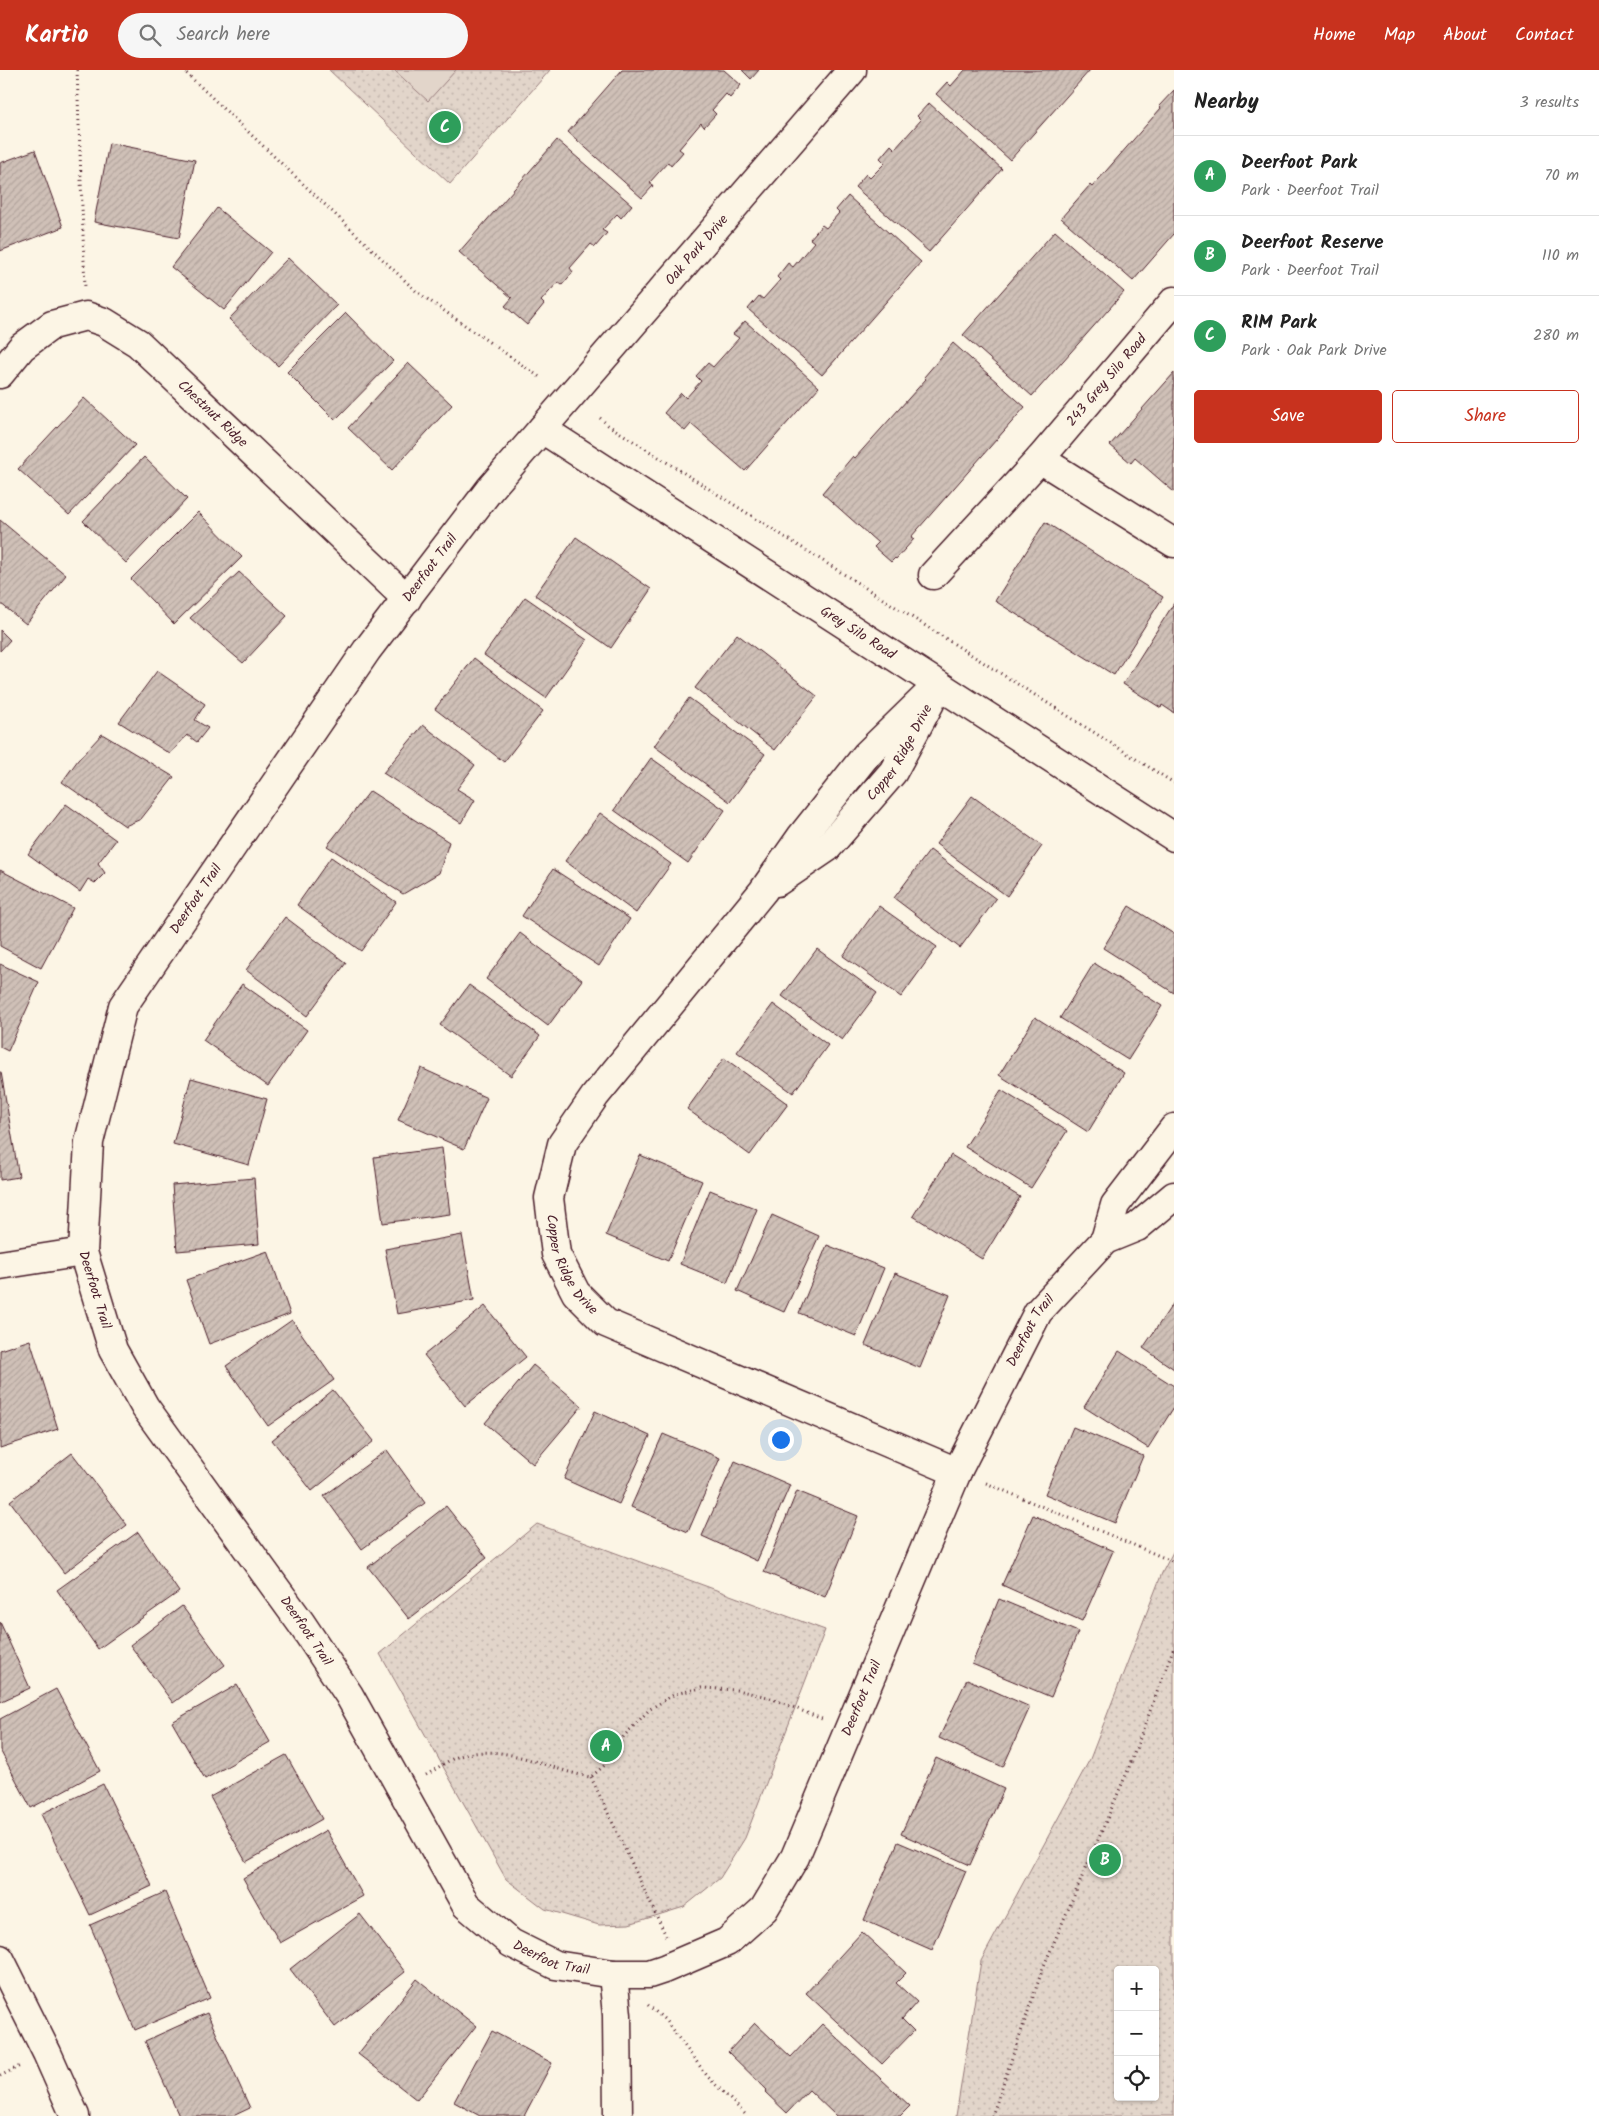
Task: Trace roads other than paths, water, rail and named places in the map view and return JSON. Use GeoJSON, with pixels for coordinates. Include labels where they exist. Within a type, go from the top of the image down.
{"type":"FeatureCollection","features":[{"type":"Feature","properties":{"kind":"street","name":"Oak Park Drive"},"geometry":{"type":"LineString","coordinates":[[542,429],[852,70]]}},
{"type":"Feature","properties":{"kind":"street","name":"243 Grey Silo Road"},"geometry":{"type":"LineString","coordinates":[[933,576],[1040,459],[1174,301]]}},
{"type":"Feature","properties":{"kind":"street","name":"Chestnut Ridge"},"geometry":{"type":"LineString","coordinates":[[0,374],[22,347],[52,325],[86,316],[104,322],[138,343],[407,599]]}},
{"type":"Feature","properties":{"kind":"street","name":"Deerfoot Trail"},"geometry":{"type":"LineString","coordinates":[[542,429],[490,488],[367,650],[123,1006],[89,1142],[83,1252],[113,1350],[144,1407],[301,1623],[349,1695],[400,1790],[466,1905],[511,1943],[555,1964],[613,1974],[649,1974],[682,1962],[727,1942],[764,1909],[795,1857],[957,1472],[1038,1312],[1105,1240],[1137,1227],[1174,1196]]}},
{"type":"Feature","properties":{"kind":"street","name":"Grey Silo Road"},"geometry":{"type":"LineString","coordinates":[[542,429],[1174,837]]}},
{"type":"Feature","properties":{"kind":"street"},"geometry":{"type":"LineString","coordinates":[[1040,459],[1174,543]]}},
{"type":"Feature","properties":{"kind":"street","name":"Copper Ridge Drive"},"geometry":{"type":"LineString","coordinates":[[938,685],[918,728],[893,772],[828,848],[763,891],[595,1096],[562,1144],[549,1198],[556,1254],[576,1293],[606,1323],[957,1472]]}},
{"type":"Feature","properties":{"kind":"street","name":"Deerfoot Trail"},"geometry":{"type":"LineString","coordinates":[[1105,1240],[1115,1205],[1174,1128]]}},
{"type":"Feature","properties":{"kind":"street"},"geometry":{"type":"LineString","coordinates":[[0,1265],[83,1252]]}},
{"type":"Feature","properties":{"kind":"street"},"geometry":{"type":"LineString","coordinates":[[0,1959],[47,2053],[75,2116]]}},
{"type":"Feature","properties":{"kind":"street"},"geometry":{"type":"LineString","coordinates":[[613,1974],[617,2016],[618,2116]]}},
{"type":"Feature","properties":{"kind":"place","name":"RIM Park"},"geometry":{"type":"Point","coordinates":[445,127]}},
{"type":"Feature","properties":{"kind":"place","name":"Deerfoot Park"},"geometry":{"type":"Point","coordinates":[606,1746]}},
{"type":"Feature","properties":{"kind":"place","name":"Deerfoot Reserve"},"geometry":{"type":"Point","coordinates":[1105,1860]}}]}
